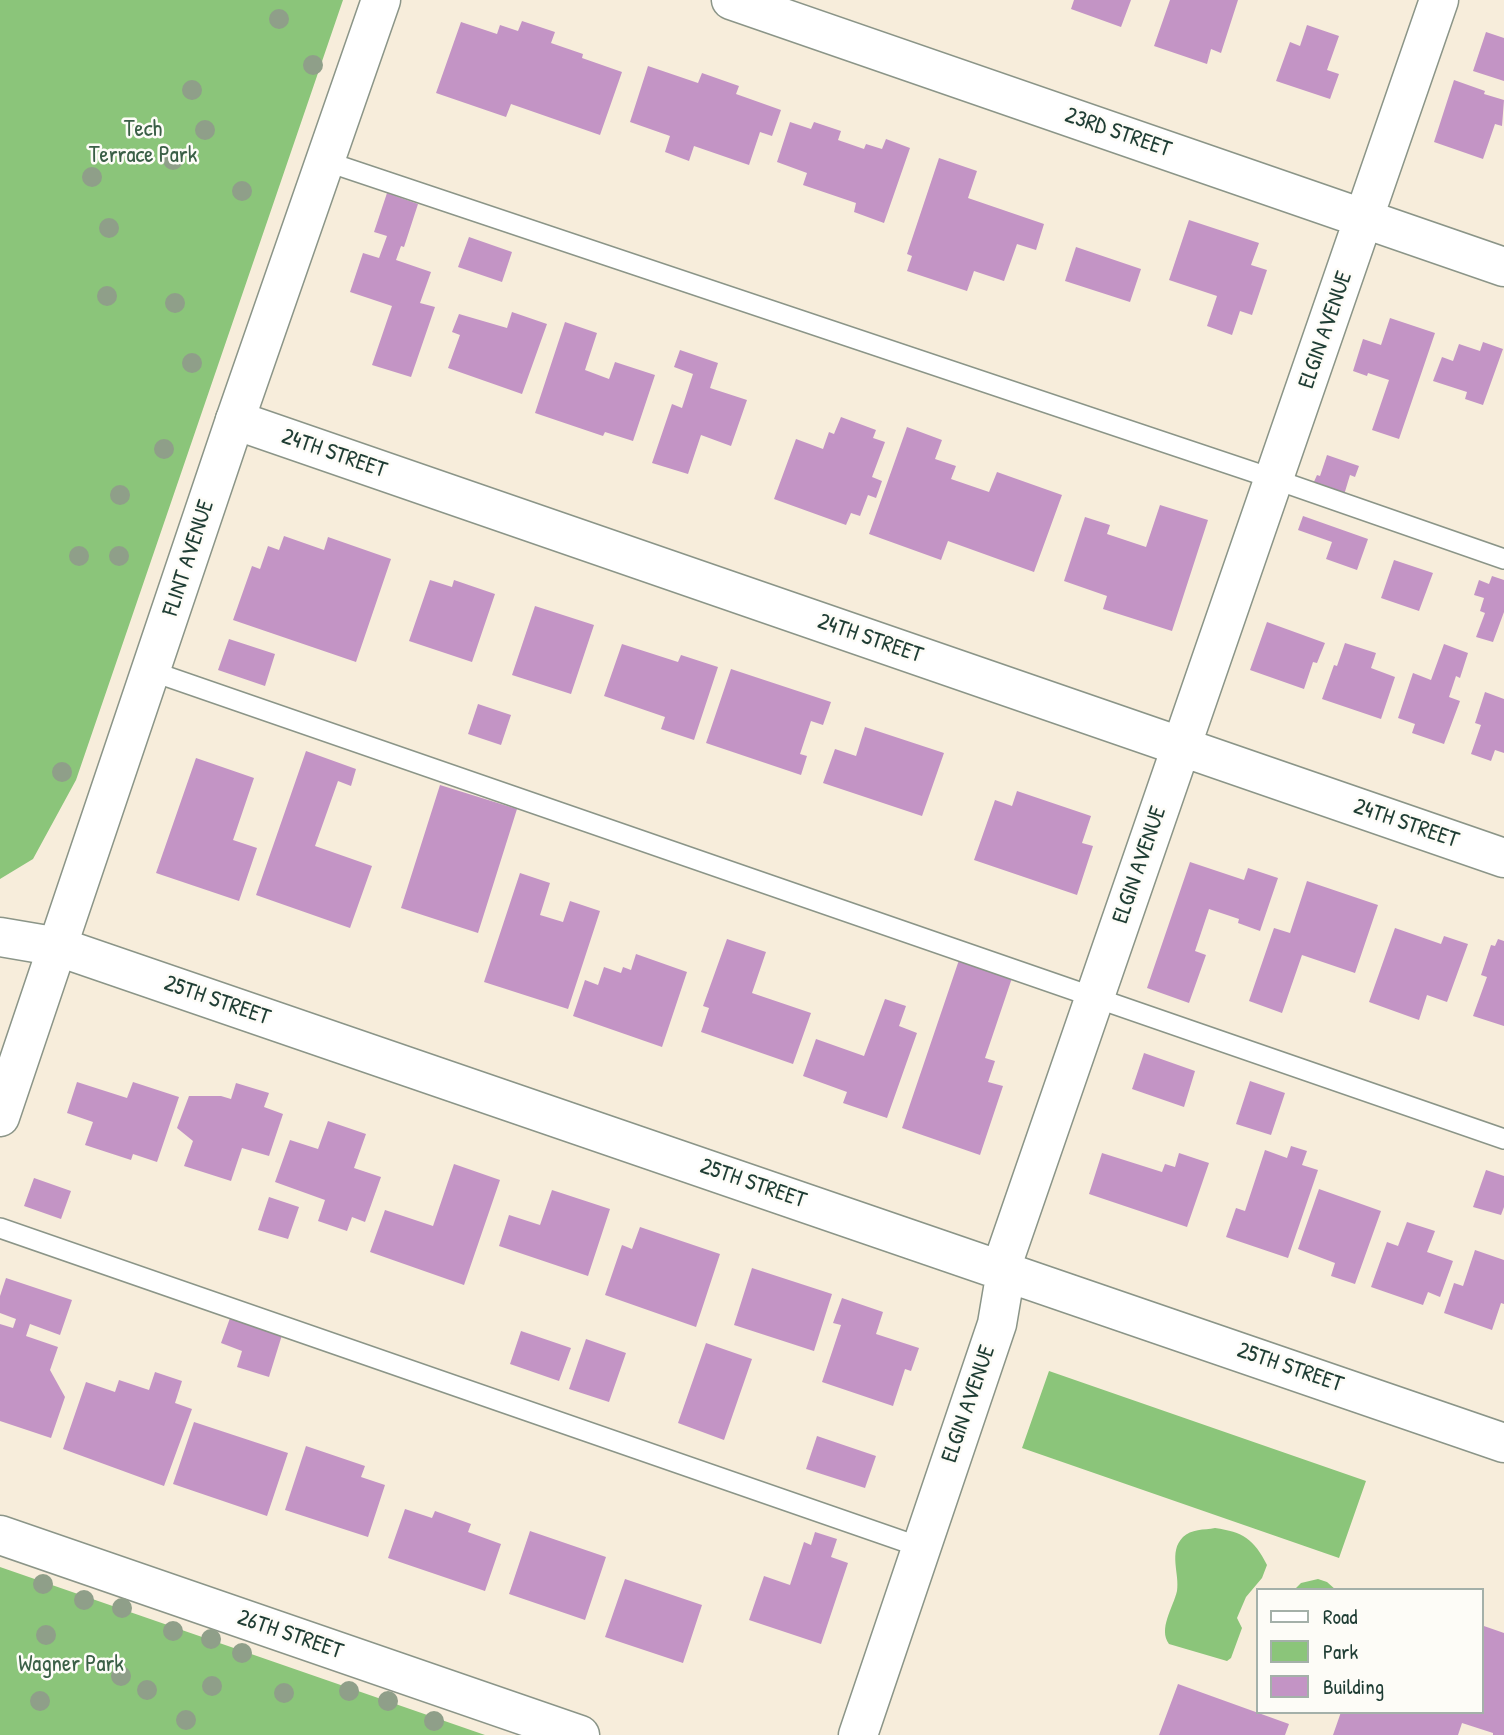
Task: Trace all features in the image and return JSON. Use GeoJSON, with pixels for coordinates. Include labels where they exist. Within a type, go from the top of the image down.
{"type":"FeatureCollection","features":[{"type":"Feature","properties":{"kind":"street","name":"FLINT AVENUE"},"geometry":{"type":"LineString","coordinates":[[0,1117],[235,420],[381,0]]}},
{"type":"Feature","properties":{"kind":"street","name":"23RD STREET"},"geometry":{"type":"LineString","coordinates":[[731,0],[1504,267]]}},
{"type":"Feature","properties":{"kind":"street","name":"ELGIN AVENUE"},"geometry":{"type":"LineString","coordinates":[[858,1735],[997,1324],[1006,1270],[1005,1257],[1439,0]]}},
{"type":"Feature","properties":{"kind":"street","name":"24TH STREET"},"geometry":{"type":"LineString","coordinates":[[235,420],[1504,858]]}},
{"type":"Feature","properties":{"kind":"street","name":"25TH STREET"},"geometry":{"type":"LineString","coordinates":[[0,937],[59,947],[1504,1443]]}},
{"type":"Feature","properties":{"kind":"street","name":"26TH STREET"},"geometry":{"type":"LineString","coordinates":[[0,1535],[580,1735]]}},
{"type":"Feature","properties":{"kind":"lane"},"geometry":{"type":"LineString","coordinates":[[325,161],[1274,479],[1504,559]]}},
{"type":"Feature","properties":{"kind":"lane"},"geometry":{"type":"LineString","coordinates":[[151,671],[1504,1139]]}},
{"type":"Feature","properties":{"kind":"lane"},"geometry":{"type":"LineString","coordinates":[[0,1228],[920,1547]]}},
{"type":"Feature","properties":{"kind":"green space","name":"Tech Terrace Park"},"geometry":{"type":"Polygon","coordinates":[[[0,0],[343,0],[76,780],[33,859],[0,879],[0,0]]]}},
{"type":"Feature","properties":{"kind":"green space"},"geometry":{"type":"Polygon","coordinates":[[[1049,1371],[1366,1481],[1339,1558],[1022,1448],[1049,1371]]]}},
{"type":"Feature","properties":{"kind":"green space"},"geometry":{"type":"Polygon","coordinates":[[[1215,1528],[1247,1538],[1267,1565],[1262,1578],[1246,1597],[1237,1618],[1242,1628],[1231,1658],[1227,1661],[1169,1644],[1165,1632],[1178,1584],[1176,1549],[1183,1537],[1190,1532],[1215,1528]]]}},
{"type":"Feature","properties":{"kind":"green space","name":"Wagner Park"},"geometry":{"type":"Polygon","coordinates":[[[0,1567],[485,1735],[0,1735],[0,1567]]]}},
{"type":"Feature","properties":{"kind":"green space"},"geometry":{"type":"Polygon","coordinates":[[[1318,1579],[1334,1588],[1296,1588],[1301,1583],[1318,1579]]]}},
{"type":"Feature","properties":{"kind":"building"},"geometry":{"type":"Polygon","coordinates":[[[1074,0],[1131,0],[1121,27],[1071,9],[1074,0]]]}},
{"type":"Feature","properties":{"kind":"building"},"geometry":{"type":"Polygon","coordinates":[[[1170,0],[1238,0],[1221,53],[1211,49],[1207,64],[1154,46],[1170,0]]]}},
{"type":"Feature","properties":{"kind":"building"},"geometry":{"type":"Polygon","coordinates":[[[522,21],[555,32],[551,43],[583,54],[582,58],[622,72],[600,135],[511,104],[506,117],[436,93],[461,22],[497,34],[500,25],[518,31],[522,21]]]}},
{"type":"Feature","properties":{"kind":"building"},"geometry":{"type":"Polygon","coordinates":[[[1307,25],[1339,36],[1327,70],[1339,74],[1330,99],[1276,81],[1290,42],[1300,46],[1307,25]]]}},
{"type":"Feature","properties":{"kind":"building"},"geometry":{"type":"Polygon","coordinates":[[[1486,32],[1504,38],[1504,81],[1473,71],[1486,32]]]}},
{"type":"Feature","properties":{"kind":"building"},"geometry":{"type":"Polygon","coordinates":[[[648,66],[698,83],[702,73],[739,86],[736,94],[781,110],[772,136],[760,132],[749,165],[694,146],[689,161],[665,152],[670,136],[630,122],[648,66]]]}},
{"type":"Feature","properties":{"kind":"building"},"geometry":{"type":"Polygon","coordinates":[[[1454,80],[1504,100],[1502,126],[1495,124],[1483,159],[1434,142],[1454,80]]]}},
{"type":"Feature","properties":{"kind":"building"},"geometry":{"type":"Polygon","coordinates":[[[790,122],[811,129],[814,122],[841,131],[838,140],[864,149],[866,144],[882,149],[886,139],[910,148],[884,223],[854,212],[856,203],[803,185],[807,173],[777,162],[790,122]]]}},
{"type":"Feature","properties":{"kind":"building"},"geometry":{"type":"Polygon","coordinates":[[[939,158],[977,171],[968,198],[1044,224],[1036,250],[1017,244],[1004,281],[974,271],[967,291],[907,271],[912,256],[907,254],[939,158]]]}},
{"type":"Feature","properties":{"kind":"building"},"geometry":{"type":"Polygon","coordinates":[[[387,193],[418,204],[404,247],[401,246],[396,260],[431,272],[420,303],[435,307],[411,377],[372,365],[392,306],[350,292],[363,253],[379,258],[387,236],[374,232],[387,193]]]}},
{"type":"Feature","properties":{"kind":"building"},"geometry":{"type":"Polygon","coordinates":[[[1189,220],[1259,243],[1251,265],[1267,270],[1252,315],[1240,311],[1232,335],[1207,326],[1217,296],[1169,280],[1189,220]]]}},
{"type":"Feature","properties":{"kind":"building"},"geometry":{"type":"Polygon","coordinates":[[[469,237],[512,252],[502,282],[458,267],[469,237]]]}},
{"type":"Feature","properties":{"kind":"building"},"geometry":{"type":"Polygon","coordinates":[[[1076,247],[1141,269],[1130,302],[1065,281],[1076,247]]]}},
{"type":"Feature","properties":{"kind":"building"},"geometry":{"type":"Polygon","coordinates":[[[512,312],[547,324],[522,394],[448,368],[460,335],[452,332],[459,314],[507,328],[512,312]]]}},
{"type":"Feature","properties":{"kind":"building"},"geometry":{"type":"Polygon","coordinates":[[[1390,318],[1435,333],[1399,439],[1372,430],[1389,380],[1353,371],[1363,339],[1381,345],[1390,318]]]}},
{"type":"Feature","properties":{"kind":"building"},"geometry":{"type":"Polygon","coordinates":[[[565,322],[597,333],[585,370],[609,379],[615,362],[655,375],[633,441],[605,432],[603,436],[535,413],[565,322]]]}},
{"type":"Feature","properties":{"kind":"building"},"geometry":{"type":"Polygon","coordinates":[[[1483,342],[1503,349],[1483,405],[1465,399],[1467,392],[1433,381],[1442,357],[1453,361],[1459,344],[1480,351],[1483,342]]]}},
{"type":"Feature","properties":{"kind":"building"},"geometry":{"type":"Polygon","coordinates":[[[680,350],[718,363],[710,388],[747,400],[731,446],[701,435],[688,474],[652,463],[672,404],[682,408],[693,374],[674,367],[680,350]]]}},
{"type":"Feature","properties":{"kind":"building"},"geometry":{"type":"Polygon","coordinates":[[[841,417],[876,430],[873,438],[885,442],[872,477],[882,481],[876,498],[868,495],[860,516],[851,513],[846,525],[774,499],[796,439],[823,449],[829,432],[834,434],[841,417]]]}},
{"type":"Feature","properties":{"kind":"building"},"geometry":{"type":"Polygon","coordinates":[[[907,427],[942,440],[935,459],[956,466],[951,479],[989,492],[997,472],[1062,495],[1034,572],[948,541],[941,560],[869,534],[907,427]]]}},
{"type":"Feature","properties":{"kind":"building"},"geometry":{"type":"Polygon","coordinates":[[[1327,455],[1359,466],[1355,477],[1350,475],[1344,495],[1313,484],[1317,475],[1320,476],[1327,455]]]}},
{"type":"Feature","properties":{"kind":"building"},"geometry":{"type":"Polygon","coordinates":[[[1160,505],[1208,520],[1172,631],[1103,609],[1107,596],[1064,581],[1085,517],[1110,525],[1107,534],[1146,547],[1160,505]]]}},
{"type":"Feature","properties":{"kind":"building"},"geometry":{"type":"Polygon","coordinates":[[[1303,516],[1368,539],[1357,570],[1326,559],[1332,542],[1298,530],[1303,516]]]}},
{"type":"Feature","properties":{"kind":"building"},"geometry":{"type":"Polygon","coordinates":[[[284,536],[324,550],[328,537],[391,559],[356,662],[233,620],[252,566],[260,569],[268,546],[279,550],[284,536]]]}},
{"type":"Feature","properties":{"kind":"building"},"geometry":{"type":"Polygon","coordinates":[[[1394,560],[1433,573],[1419,611],[1381,598],[1394,560]]]}},
{"type":"Feature","properties":{"kind":"building"},"geometry":{"type":"Polygon","coordinates":[[[1492,576],[1504,580],[1504,612],[1493,642],[1476,637],[1485,613],[1480,611],[1484,598],[1474,595],[1479,580],[1489,584],[1492,576]]]}},
{"type":"Feature","properties":{"kind":"building"},"geometry":{"type":"Polygon","coordinates":[[[430,580],[452,587],[454,580],[495,594],[472,662],[409,641],[430,580]]]}},
{"type":"Feature","properties":{"kind":"building"},"geometry":{"type":"Polygon","coordinates":[[[535,606],[594,625],[571,694],[512,675],[535,606]]]}},
{"type":"Feature","properties":{"kind":"building"},"geometry":{"type":"Polygon","coordinates":[[[1267,622],[1325,643],[1317,663],[1313,662],[1304,689],[1250,670],[1267,622]]]}},
{"type":"Feature","properties":{"kind":"building"},"geometry":{"type":"Polygon","coordinates":[[[229,639],[275,654],[265,686],[218,670],[229,639]]]}},
{"type":"Feature","properties":{"kind":"building"},"geometry":{"type":"Polygon","coordinates":[[[1345,643],[1376,653],[1371,668],[1395,677],[1381,719],[1322,699],[1345,643]]]}},
{"type":"Feature","properties":{"kind":"building"},"geometry":{"type":"Polygon","coordinates":[[[622,644],[678,662],[681,655],[718,667],[694,740],[661,729],[665,717],[604,696],[622,644]]]}},
{"type":"Feature","properties":{"kind":"building"},"geometry":{"type":"Polygon","coordinates":[[[1444,644],[1468,653],[1460,678],[1456,676],[1449,697],[1460,701],[1444,744],[1412,733],[1415,724],[1398,718],[1413,673],[1431,680],[1444,644]]]}},
{"type":"Feature","properties":{"kind":"building"},"geometry":{"type":"Polygon","coordinates":[[[731,669],[831,702],[823,725],[811,721],[800,754],[807,756],[801,775],[706,743],[731,669]]]}},
{"type":"Feature","properties":{"kind":"building"},"geometry":{"type":"Polygon","coordinates":[[[1485,692],[1504,699],[1504,753],[1495,750],[1491,761],[1471,754],[1481,725],[1475,723],[1485,692]]]}},
{"type":"Feature","properties":{"kind":"building"},"geometry":{"type":"Polygon","coordinates":[[[478,704],[511,715],[501,745],[468,734],[478,704]]]}},
{"type":"Feature","properties":{"kind":"building"},"geometry":{"type":"Polygon","coordinates":[[[865,727],[944,753],[922,816],[823,783],[835,749],[856,756],[865,727]]]}},
{"type":"Feature","properties":{"kind":"building"},"geometry":{"type":"Polygon","coordinates":[[[306,751],[356,769],[351,786],[338,781],[315,846],[372,866],[350,928],[256,895],[306,751]]]}},
{"type":"Feature","properties":{"kind":"building"},"geometry":{"type":"Polygon","coordinates":[[[196,758],[254,778],[233,840],[257,848],[239,901],[156,873],[196,758]]]}},
{"type":"Feature","properties":{"kind":"building"},"geometry":{"type":"Polygon","coordinates":[[[440,785],[517,809],[478,933],[401,908],[440,785]]]}},
{"type":"Feature","properties":{"kind":"building"},"geometry":{"type":"Polygon","coordinates":[[[1017,791],[1091,816],[1082,843],[1093,846],[1077,895],[974,860],[995,800],[1012,806],[1017,791]]]}},
{"type":"Feature","properties":{"kind":"building"},"geometry":{"type":"Polygon","coordinates":[[[1190,862],[1244,880],[1248,868],[1278,878],[1260,931],[1238,923],[1239,919],[1209,909],[1195,951],[1206,955],[1189,1003],[1147,988],[1190,862]]]}},
{"type":"Feature","properties":{"kind":"building"},"geometry":{"type":"Polygon","coordinates":[[[520,873],[550,883],[540,915],[563,922],[570,901],[600,911],[568,1009],[484,982],[520,873]]]}},
{"type":"Feature","properties":{"kind":"building"},"geometry":{"type":"Polygon","coordinates":[[[1307,881],[1378,905],[1355,973],[1302,955],[1282,1013],[1249,1001],[1274,928],[1290,933],[1307,881]]]}},
{"type":"Feature","properties":{"kind":"building"},"geometry":{"type":"Polygon","coordinates":[[[1395,928],[1441,944],[1444,936],[1468,944],[1447,1002],[1427,995],[1419,1020],[1369,1002],[1395,928]]]}},
{"type":"Feature","properties":{"kind":"building"},"geometry":{"type":"Polygon","coordinates":[[[727,939],[766,952],[752,993],[811,1013],[793,1064],[701,1032],[709,1008],[703,1006],[727,939]]]}},
{"type":"Feature","properties":{"kind":"building"},"geometry":{"type":"Polygon","coordinates":[[[1498,939],[1504,941],[1504,1026],[1473,1016],[1487,977],[1481,975],[1491,945],[1495,946],[1498,939]]]}},
{"type":"Feature","properties":{"kind":"building"},"geometry":{"type":"Polygon","coordinates":[[[636,954],[687,972],[662,1047],[573,1016],[585,980],[598,985],[604,967],[621,973],[623,967],[631,970],[636,954]]]}},
{"type":"Feature","properties":{"kind":"building"},"geometry":{"type":"Polygon","coordinates":[[[959,960],[1012,978],[985,1058],[995,1061],[988,1082],[1003,1086],[980,1155],[902,1128],[959,960]]]}},
{"type":"Feature","properties":{"kind":"building"},"geometry":{"type":"Polygon","coordinates":[[[885,999],[906,1006],[899,1026],[917,1033],[887,1118],[843,1103],[847,1092],[803,1076],[816,1039],[864,1056],[885,999]]]}},
{"type":"Feature","properties":{"kind":"building"},"geometry":{"type":"Polygon","coordinates":[[[1144,1053],[1195,1071],[1184,1107],[1132,1089],[1144,1053]]]}},
{"type":"Feature","properties":{"kind":"building"},"geometry":{"type":"Polygon","coordinates":[[[1250,1081],[1285,1093],[1271,1135],[1236,1124],[1250,1081]]]}},
{"type":"Feature","properties":{"kind":"building"},"geometry":{"type":"Polygon","coordinates":[[[77,1082],[127,1098],[133,1082],[179,1097],[157,1162],[133,1154],[131,1160],[85,1145],[93,1122],[67,1113],[77,1082]]]}},
{"type":"Feature","properties":{"kind":"building"},"geometry":{"type":"Polygon","coordinates":[[[236,1083],[269,1093],[264,1107],[283,1114],[269,1156],[242,1148],[231,1181],[184,1166],[193,1141],[177,1128],[189,1096],[221,1096],[231,1099],[236,1083]]]}},
{"type":"Feature","properties":{"kind":"building"},"geometry":{"type":"Polygon","coordinates":[[[328,1121],[366,1134],[354,1168],[381,1177],[365,1222],[352,1217],[347,1231],[318,1221],[325,1200],[275,1182],[290,1140],[318,1149],[328,1121]]]}},
{"type":"Feature","properties":{"kind":"building"},"geometry":{"type":"Polygon","coordinates":[[[1291,1146],[1307,1151],[1302,1165],[1318,1170],[1288,1258],[1226,1237],[1236,1208],[1245,1211],[1265,1150],[1287,1158],[1291,1146]]]}},
{"type":"Feature","properties":{"kind":"building"},"geometry":{"type":"Polygon","coordinates":[[[1102,1153],[1162,1172],[1165,1164],[1175,1167],[1179,1153],[1209,1163],[1187,1227],[1089,1194],[1102,1153]]]}},
{"type":"Feature","properties":{"kind":"building"},"geometry":{"type":"Polygon","coordinates":[[[454,1164],[500,1180],[464,1285],[370,1252],[385,1210],[433,1226],[454,1164]]]}},
{"type":"Feature","properties":{"kind":"building"},"geometry":{"type":"Polygon","coordinates":[[[1486,1170],[1504,1176],[1504,1207],[1501,1215],[1473,1207],[1486,1170]]]}},
{"type":"Feature","properties":{"kind":"building"},"geometry":{"type":"Polygon","coordinates":[[[34,1178],[71,1191],[61,1219],[24,1206],[34,1178]]]}},
{"type":"Feature","properties":{"kind":"building"},"geometry":{"type":"Polygon","coordinates":[[[1319,1189],[1381,1211],[1355,1284],[1331,1276],[1335,1263],[1298,1249],[1319,1189]]]}},
{"type":"Feature","properties":{"kind":"building"},"geometry":{"type":"Polygon","coordinates":[[[552,1190],[610,1209],[588,1276],[499,1246],[509,1215],[540,1225],[552,1190]]]}},
{"type":"Feature","properties":{"kind":"building"},"geometry":{"type":"Polygon","coordinates":[[[269,1197],[299,1207],[288,1239],[258,1230],[269,1197]]]}},
{"type":"Feature","properties":{"kind":"building"},"geometry":{"type":"Polygon","coordinates":[[[1407,1222],[1435,1231],[1427,1252],[1453,1261],[1440,1297],[1428,1292],[1423,1305],[1371,1287],[1387,1242],[1398,1246],[1407,1222]]]}},
{"type":"Feature","properties":{"kind":"building"},"geometry":{"type":"Polygon","coordinates":[[[640,1227],[720,1254],[696,1327],[605,1295],[622,1245],[632,1249],[640,1227]]]}},
{"type":"Feature","properties":{"kind":"building"},"geometry":{"type":"Polygon","coordinates":[[[1475,1250],[1504,1260],[1504,1304],[1501,1303],[1492,1330],[1444,1313],[1454,1283],[1463,1286],[1475,1250]]]}},
{"type":"Feature","properties":{"kind":"building"},"geometry":{"type":"Polygon","coordinates":[[[752,1268],[832,1294],[814,1351],[734,1325],[752,1268]]]}},
{"type":"Feature","properties":{"kind":"building"},"geometry":{"type":"Polygon","coordinates":[[[6,1278],[72,1300],[60,1335],[30,1324],[26,1336],[58,1347],[50,1370],[65,1397],[51,1438],[0,1421],[0,1324],[13,1328],[16,1319],[0,1313],[0,1296],[6,1278]]]}},
{"type":"Feature","properties":{"kind":"building"},"geometry":{"type":"Polygon","coordinates":[[[842,1298],[883,1312],[876,1334],[919,1348],[911,1371],[905,1369],[893,1406],[822,1382],[841,1325],[833,1323],[842,1298]]]}},
{"type":"Feature","properties":{"kind":"building"},"geometry":{"type":"Polygon","coordinates":[[[230,1318],[282,1335],[269,1377],[237,1367],[242,1351],[221,1343],[230,1318]]]}},
{"type":"Feature","properties":{"kind":"building"},"geometry":{"type":"Polygon","coordinates":[[[521,1331],[571,1348],[559,1381],[510,1364],[521,1331]]]}},
{"type":"Feature","properties":{"kind":"building"},"geometry":{"type":"Polygon","coordinates":[[[586,1339],[626,1353],[609,1402],[569,1389],[586,1339]]]}},
{"type":"Feature","properties":{"kind":"building"},"geometry":{"type":"Polygon","coordinates":[[[706,1343],[752,1359],[724,1440],[678,1423],[706,1343]]]}},
{"type":"Feature","properties":{"kind":"building"},"geometry":{"type":"Polygon","coordinates":[[[155,1372],[182,1381],[175,1403],[192,1409],[164,1486],[63,1449],[86,1382],[115,1392],[119,1380],[149,1390],[155,1372]]]}},
{"type":"Feature","properties":{"kind":"building"},"geometry":{"type":"Polygon","coordinates":[[[194,1422],[288,1453],[267,1516],[173,1484],[194,1422]]]}},
{"type":"Feature","properties":{"kind":"building"},"geometry":{"type":"Polygon","coordinates":[[[817,1436],[876,1456],[865,1488],[806,1469],[817,1436]]]}},
{"type":"Feature","properties":{"kind":"building"},"geometry":{"type":"Polygon","coordinates":[[[306,1446],[365,1466],[361,1477],[385,1485],[368,1537],[285,1510],[306,1446]]]}},
{"type":"Feature","properties":{"kind":"building"},"geometry":{"type":"Polygon","coordinates":[[[405,1509],[432,1518],[435,1511],[471,1524],[468,1532],[501,1544],[485,1591],[388,1558],[405,1509]]]}},
{"type":"Feature","properties":{"kind":"building"},"geometry":{"type":"Polygon","coordinates":[[[530,1531],[606,1557],[585,1620],[509,1594],[530,1531]]]}},
{"type":"Feature","properties":{"kind":"building"},"geometry":{"type":"Polygon","coordinates":[[[815,1532],[837,1539],[831,1557],[848,1563],[821,1644],[749,1620],[764,1576],[790,1585],[804,1542],[811,1545],[815,1532]]]}},
{"type":"Feature","properties":{"kind":"building"},"geometry":{"type":"Polygon","coordinates":[[[625,1579],[702,1605],[683,1663],[605,1637],[625,1579]]]}},
{"type":"Feature","properties":{"kind":"building"},"geometry":{"type":"Polygon","coordinates":[[[1483,1626],[1504,1633],[1504,1735],[1493,1735],[1462,1723],[1458,1735],[1333,1735],[1340,1714],[1483,1714],[1483,1626]]]}},
{"type":"Feature","properties":{"kind":"building"},"geometry":{"type":"Polygon","coordinates":[[[1178,1684],[1289,1724],[1285,1735],[1159,1735],[1178,1684]]]}}]}
